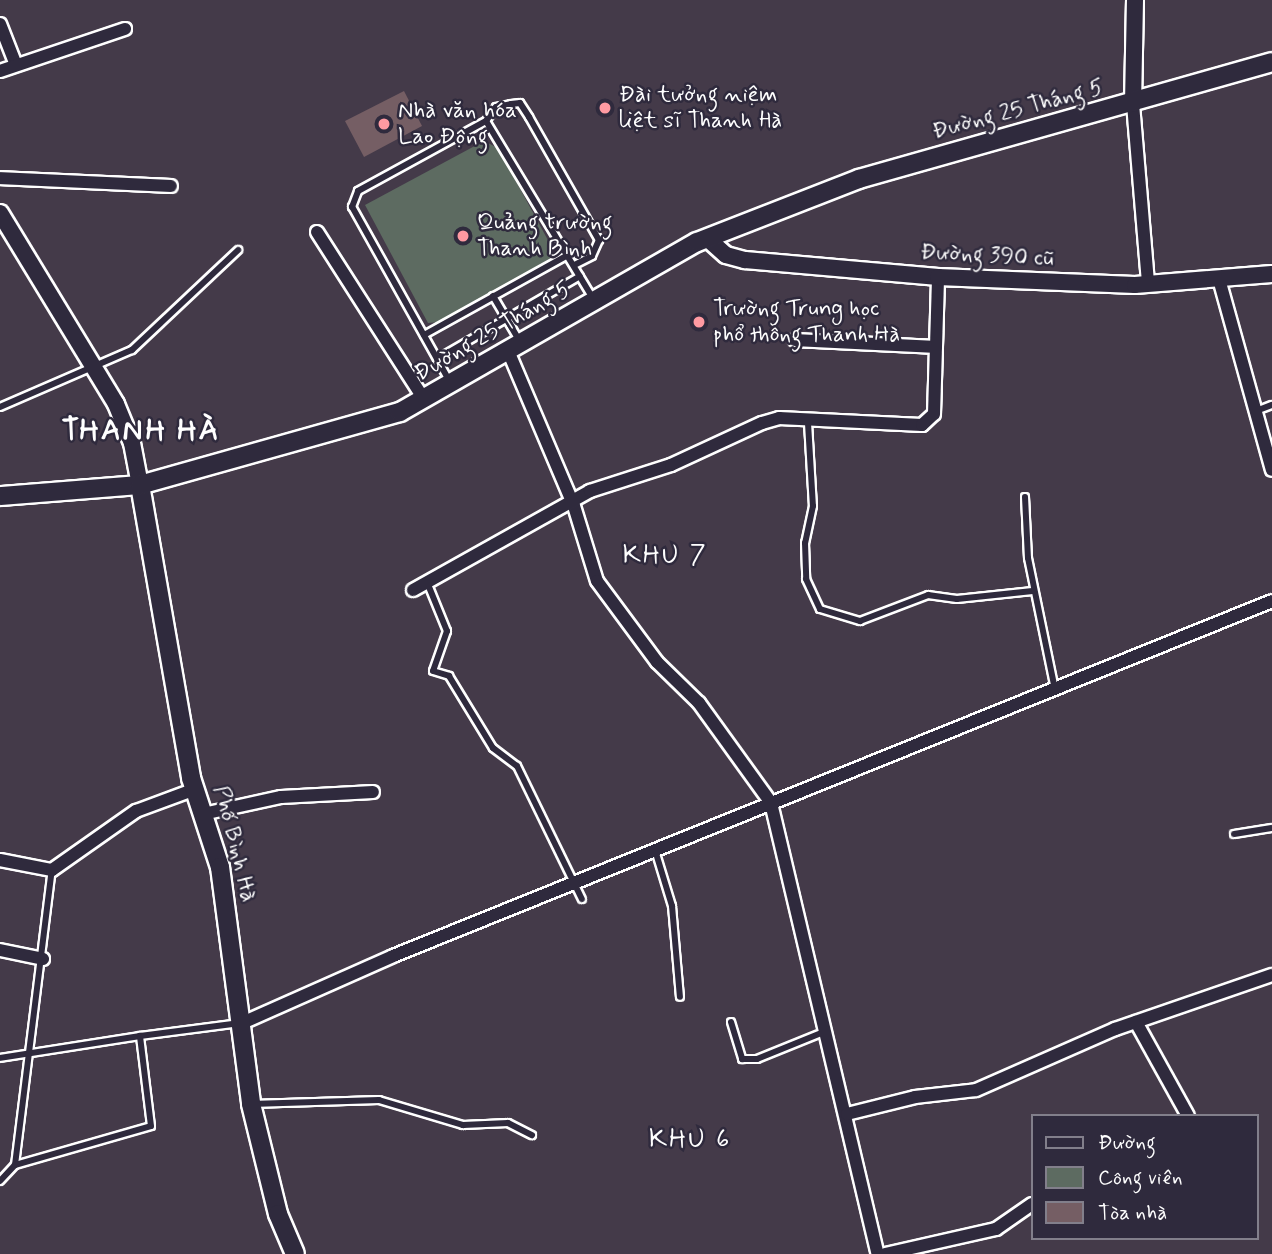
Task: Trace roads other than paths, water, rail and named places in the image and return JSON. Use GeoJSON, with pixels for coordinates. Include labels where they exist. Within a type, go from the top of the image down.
{"type":"FeatureCollection","features":[{"type":"Feature","properties":{"kind":"main road","name":"Đường 25 Tháng 5"},"geometry":{"type":"LineString","coordinates":[[0,496],[140,485],[400,412],[708,239],[859,179],[1133,104],[1272,62]]}},
{"type":"Feature","properties":{"kind":"main road","name":"Phố Bình Hà"},"geometry":{"type":"LineString","coordinates":[[140,485],[195,789],[220,867],[251,1104],[278,1214],[295,1254]]}},
{"type":"Feature","properties":{"kind":"street"},"geometry":{"type":"LineString","coordinates":[[1135,0],[1133,104],[1147,284]]}},
{"type":"Feature","properties":{"kind":"street"},"geometry":{"type":"LineString","coordinates":[[0,24],[16,65]]}},
{"type":"Feature","properties":{"kind":"street"},"geometry":{"type":"LineString","coordinates":[[0,71],[125,29]]}},
{"type":"Feature","properties":{"kind":"street"},"geometry":{"type":"LineString","coordinates":[[0,178],[171,186]]}},
{"type":"Feature","properties":{"kind":"street"},"geometry":{"type":"LineString","coordinates":[[0,213],[126,423],[140,485]]}},
{"type":"Feature","properties":{"kind":"street"},"geometry":{"type":"LineString","coordinates":[[317,232],[424,399]]}},
{"type":"Feature","properties":{"kind":"street","name":"Đường 390 cũ"},"geometry":{"type":"LineString","coordinates":[[708,239],[726,255],[745,260],[938,276],[1147,284],[1272,274]]}},
{"type":"Feature","properties":{"kind":"street"},"geometry":{"type":"LineString","coordinates":[[413,590],[571,500],[671,466],[762,423],[779,418],[808,423],[922,425],[934,414],[938,276]]}},
{"type":"Feature","properties":{"kind":"street"},"geometry":{"type":"LineString","coordinates":[[1219,279],[1272,470]]}},
{"type":"Feature","properties":{"kind":"street"},"geometry":{"type":"LineString","coordinates":[[795,340],[936,347]]}},
{"type":"Feature","properties":{"kind":"street"},"geometry":{"type":"LineString","coordinates":[[515,349],[571,500],[597,581],[657,662],[699,704],[771,803],[828,1031],[878,1254]]}},
{"type":"Feature","properties":{"kind":"street"},"geometry":{"type":"LineString","coordinates":[[242,1023],[1054,685],[1272,601]]}},
{"type":"Feature","properties":{"kind":"street"},"geometry":{"type":"LineString","coordinates":[[0,860],[52,870],[136,811],[195,789]]}},
{"type":"Feature","properties":{"kind":"street"},"geometry":{"type":"LineString","coordinates":[[203,814],[281,797],[373,792]]}},
{"type":"Feature","properties":{"kind":"street"},"geometry":{"type":"LineString","coordinates":[[0,950],[43,959]]}},
{"type":"Feature","properties":{"kind":"street"},"geometry":{"type":"LineString","coordinates":[[847,1114],[915,1097],[976,1090],[1136,1022],[1272,975]]}},
{"type":"Feature","properties":{"kind":"street"},"geometry":{"type":"LineString","coordinates":[[1136,1022],[1187,1114]]}},
{"type":"Feature","properties":{"kind":"street"},"geometry":{"type":"LineString","coordinates":[[885,1254],[996,1229],[1030,1205]]}},
{"type":"Feature","properties":{"kind":"lane"},"geometry":{"type":"LineString","coordinates":[[451,384],[352,207],[358,191],[486,121],[496,107],[520,103],[599,240],[592,256],[574,265]]}},
{"type":"Feature","properties":{"kind":"lane"},"geometry":{"type":"LineString","coordinates":[[486,121],[595,302]]}},
{"type":"Feature","properties":{"kind":"lane"},"geometry":{"type":"LineString","coordinates":[[0,407],[132,350],[238,250]]}},
{"type":"Feature","properties":{"kind":"lane"},"geometry":{"type":"LineString","coordinates":[[424,335],[568,255]]}},
{"type":"Feature","properties":{"kind":"lane"},"geometry":{"type":"LineString","coordinates":[[437,359],[580,276]]}},
{"type":"Feature","properties":{"kind":"lane"},"geometry":{"type":"LineString","coordinates":[[493,296],[506,319],[515,349]]}},
{"type":"Feature","properties":{"kind":"lane"},"geometry":{"type":"LineString","coordinates":[[1256,411],[1272,405]]}},
{"type":"Feature","properties":{"kind":"lane"},"geometry":{"type":"LineString","coordinates":[[808,423],[813,506],[805,542],[806,579],[820,609],[860,621],[928,595],[957,599],[1033,591]]}},
{"type":"Feature","properties":{"kind":"lane"},"geometry":{"type":"LineString","coordinates":[[1026,497],[1033,591],[1054,685]]}},
{"type":"Feature","properties":{"kind":"lane"},"geometry":{"type":"LineString","coordinates":[[427,581],[447,631],[433,671],[449,676],[493,748],[517,766],[578,882],[582,900]]}},
{"type":"Feature","properties":{"kind":"lane"},"geometry":{"type":"LineString","coordinates":[[1234,834],[1272,828]]}},
{"type":"Feature","properties":{"kind":"lane"},"geometry":{"type":"LineString","coordinates":[[656,850],[672,906],[680,997]]}},
{"type":"Feature","properties":{"kind":"lane"},"geometry":{"type":"LineString","coordinates":[[15,1165],[43,959],[52,870]]}},
{"type":"Feature","properties":{"kind":"lane"},"geometry":{"type":"LineString","coordinates":[[732,1022],[742,1059],[757,1059],[828,1031]]}},
{"type":"Feature","properties":{"kind":"lane"},"geometry":{"type":"LineString","coordinates":[[0,1058],[242,1023]]}},
{"type":"Feature","properties":{"kind":"lane"},"geometry":{"type":"LineString","coordinates":[[0,1181],[15,1165],[151,1126],[140,1036]]}},
{"type":"Feature","properties":{"kind":"lane"},"geometry":{"type":"LineString","coordinates":[[251,1104],[379,1100],[463,1125],[508,1123],[532,1135]]}},
{"type":"Feature","properties":{"kind":"place","name":"Đài tưởng niệm liệt sĩ Thanh Hà"},"geometry":{"type":"Point","coordinates":[605,108]}},
{"type":"Feature","properties":{"kind":"place","name":"Nhà văn hóa Lao Động"},"geometry":{"type":"Point","coordinates":[384,124]}},
{"type":"Feature","properties":{"kind":"place","name":"Quảng trường Thanh Bình"},"geometry":{"type":"Point","coordinates":[463,236]}},
{"type":"Feature","properties":{"kind":"place","name":"Trường Trung học phổ thông Thanh Hà"},"geometry":{"type":"Point","coordinates":[699,322]}},
{"type":"Feature","properties":{"kind":"district","name":"THANH HÀ"},"geometry":{"type":"Point","coordinates":[141,431]}},
{"type":"Feature","properties":{"kind":"district","name":"KHU 7"},"geometry":{"type":"Point","coordinates":[665,557]}},
{"type":"Feature","properties":{"kind":"district","name":"KHU 6"},"geometry":{"type":"Point","coordinates":[690,1141]}}]}
